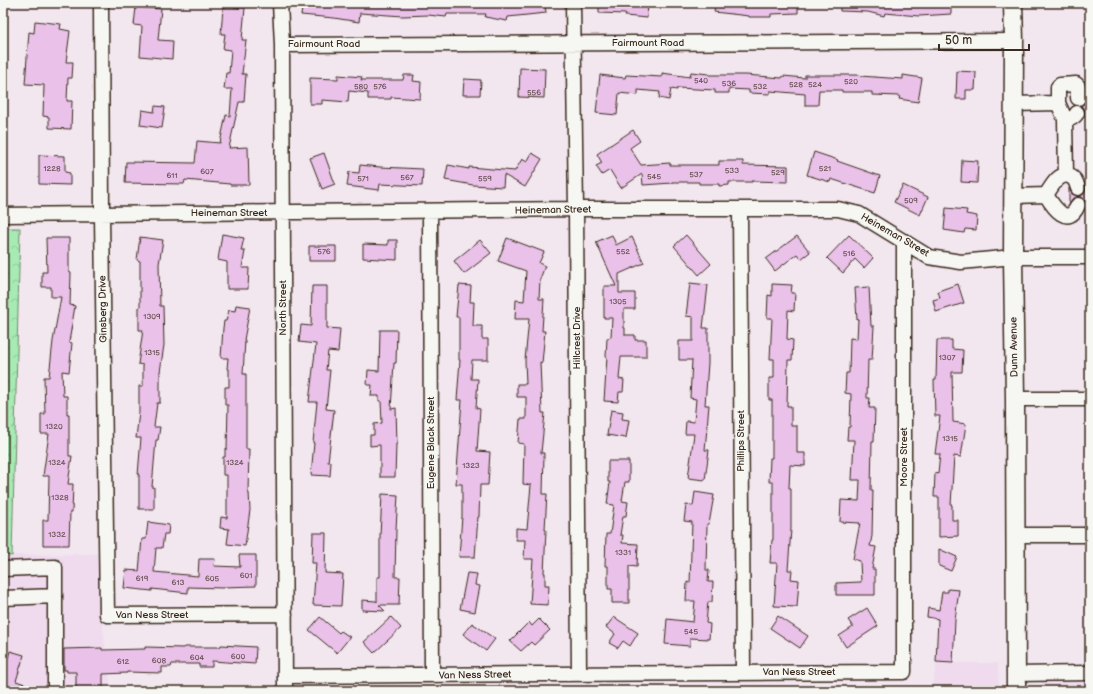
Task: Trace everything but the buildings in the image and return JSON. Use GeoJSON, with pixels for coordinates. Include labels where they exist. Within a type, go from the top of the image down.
{"type":"FeatureCollection","features":[{"type":"Feature","properties":{"kind":"main road","name":"Dunn Avenue"},"geometry":{"type":"LineString","coordinates":[[1013,3],[1016,682]]}},
{"type":"Feature","properties":{"kind":"street","name":"Ginsberg Drive"},"geometry":{"type":"LineString","coordinates":[[101,3],[107,615]]}},
{"type":"Feature","properties":{"kind":"street","name":"North Street"},"geometry":{"type":"LineString","coordinates":[[280,3],[282,45],[285,614]]}},
{"type":"Feature","properties":{"kind":"street","name":"Hillcrest Drive"},"geometry":{"type":"LineString","coordinates":[[573,3],[579,674]]}},
{"type":"Feature","properties":{"kind":"street","name":"Fairmount Road"},"geometry":{"type":"LineString","coordinates":[[282,45],[1014,41]]}},
{"type":"Feature","properties":{"kind":"street"},"geometry":{"type":"LineString","coordinates":[[1066,175],[1071,116],[1058,103],[1058,87],[1060,85],[1076,84],[1078,86],[1078,98]]}},
{"type":"Feature","properties":{"kind":"street"},"geometry":{"type":"LineString","coordinates":[[1014,104],[1058,103]]}},
{"type":"Feature","properties":{"kind":"street"},"geometry":{"type":"LineString","coordinates":[[1046,195],[1061,176],[1066,175],[1072,177],[1078,188]]}},
{"type":"Feature","properties":{"kind":"street"},"geometry":{"type":"LineString","coordinates":[[1013,196],[1046,195]]}},
{"type":"Feature","properties":{"kind":"street"},"geometry":{"type":"LineString","coordinates":[[1046,195],[1053,206],[1064,215],[1073,214],[1078,205]]}},
{"type":"Feature","properties":{"kind":"street","name":"Heineman Street"},"geometry":{"type":"LineString","coordinates":[[3,216],[576,209],[838,209],[859,214],[929,257],[961,262],[1013,257],[1090,257]]}},
{"type":"Feature","properties":{"kind":"street","name":"Phillips Street"},"geometry":{"type":"LineString","coordinates":[[740,209],[743,672]]}},
{"type":"Feature","properties":{"kind":"street","name":"Eugene Black Street"},"geometry":{"type":"LineString","coordinates":[[430,211],[432,675]]}},
{"type":"Feature","properties":{"kind":"street","name":"Moore Street"},"geometry":{"type":"LineString","coordinates":[[904,242],[904,672]]}},
{"type":"Feature","properties":{"kind":"street"},"geometry":{"type":"LineString","coordinates":[[1015,399],[1090,399]]}},
{"type":"Feature","properties":{"kind":"street"},"geometry":{"type":"LineString","coordinates":[[1015,535],[1090,535]]}},
{"type":"Feature","properties":{"kind":"street"},"geometry":{"type":"LineString","coordinates":[[3,569],[56,567],[55,691]]}},
{"type":"Feature","properties":{"kind":"street"},"geometry":{"type":"LineString","coordinates":[[3,598],[55,596]]}},
{"type":"Feature","properties":{"kind":"street"},"geometry":{"type":"LineString","coordinates":[[285,614],[285,691]]}},
{"type":"Feature","properties":{"kind":"street","name":"Van Ness Street"},"geometry":{"type":"LineString","coordinates":[[107,615],[285,614]]}},
{"type":"Feature","properties":{"kind":"street","name":"Van Ness Street"},"geometry":{"type":"LineString","coordinates":[[285,676],[904,672]]}},
{"type":"Feature","properties":{"kind":"street"},"geometry":{"type":"LineString","coordinates":[[1016,682],[1090,673]]}},
{"type":"Feature","properties":{"kind":"shaded area"},"geometry":{"type":"Polygon","coordinates":[[[99,554],[100,621],[102,621],[111,691],[3,691],[3,555],[99,554]]]}},
{"type":"Feature","properties":{"kind":"shaded area"},"geometry":{"type":"Polygon","coordinates":[[[937,663],[998,663],[999,691],[931,691],[937,663]]]}},
{"type":"Feature","properties":{"kind":"shaded area"},"geometry":{"type":"Polygon","coordinates":[[[1041,680],[1090,680],[1090,691],[1041,691],[1041,680]]]}},
{"type":"Feature","properties":{"kind":"green space"},"geometry":{"type":"Polygon","coordinates":[[[3,228],[20,228],[12,556],[3,555],[3,228]]]}}]}
